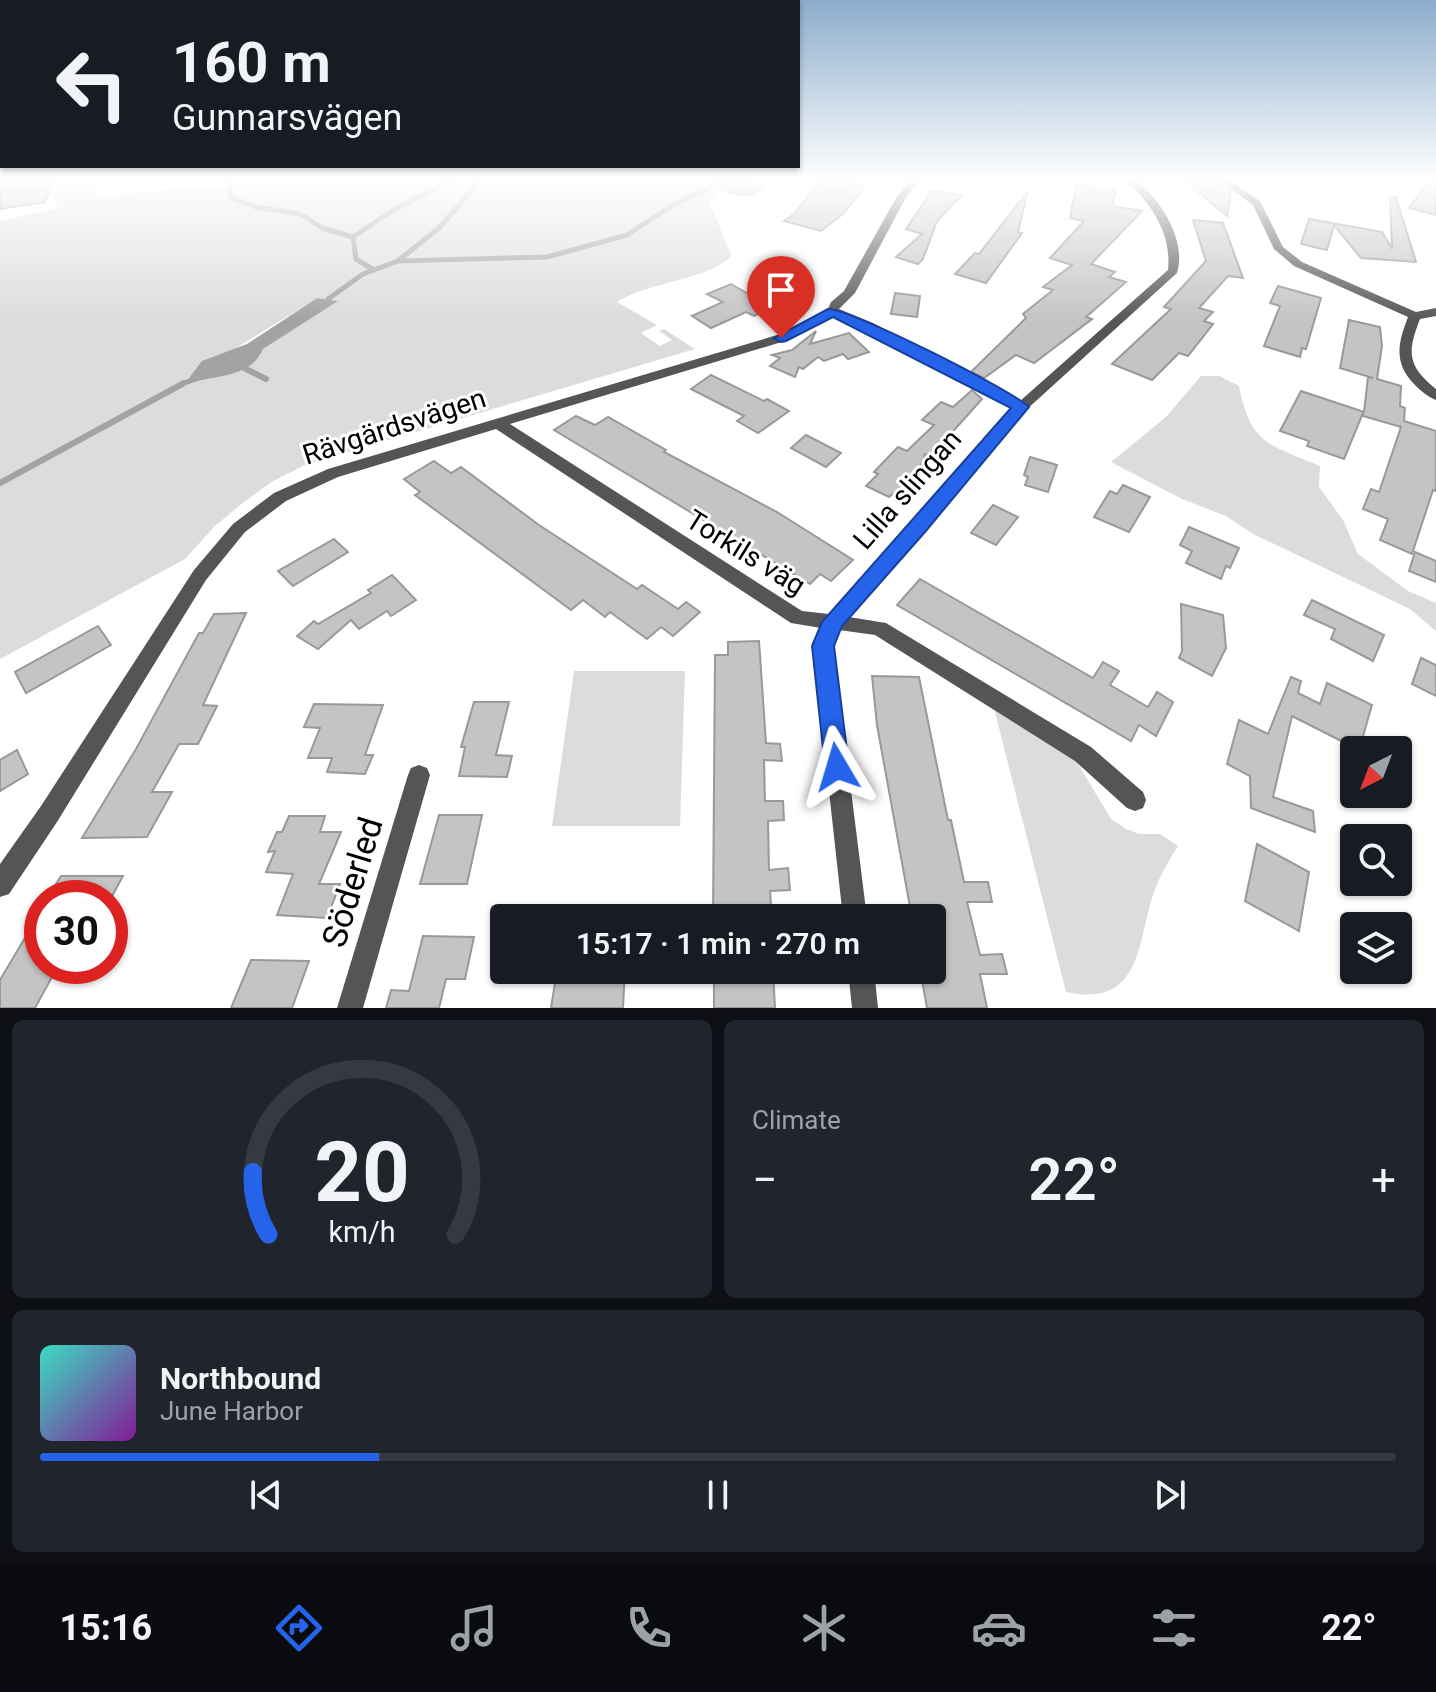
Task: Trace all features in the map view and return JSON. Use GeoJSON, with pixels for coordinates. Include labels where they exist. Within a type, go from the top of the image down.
{"type":"FeatureCollection","features":[{"type":"Feature","properties":{"kind":"street","name":"Rävgärdsvägen"},"geometry":{"type":"LineString","coordinates":[[0,885],[49,814],[200,575],[239,528],[280,497],[333,473],[781,338],[833,311],[835,304],[849,293],[886,226]]}},
{"type":"Feature","properties":{"kind":"street","name":"Lilla slingan"},"geometry":{"type":"LineString","coordinates":[[833,622],[919,528],[1021,407],[1173,271],[1175,251],[1166,226]]}},
{"type":"Feature","properties":{"kind":"street"},"geometry":{"type":"LineString","coordinates":[[1268,226],[1279,249],[1298,264],[1415,316],[1436,312]]}},
{"type":"Feature","properties":{"kind":"street"},"geometry":{"type":"LineString","coordinates":[[833,311],[869,326],[1021,407]]}},
{"type":"Feature","properties":{"kind":"street"},"geometry":{"type":"LineString","coordinates":[[1415,316],[1407,335],[1404,364],[1410,374],[1436,396]]}},
{"type":"Feature","properties":{"kind":"street","name":"Torkils väg"},"geometry":{"type":"LineString","coordinates":[[499,424],[798,618],[879,628],[1083,754],[1135,800]]}},
{"type":"Feature","properties":{"kind":"street"},"geometry":{"type":"LineString","coordinates":[[833,622],[823,646],[853,904]]}},
{"type":"Feature","properties":{"kind":"street","name":"Söderled"},"geometry":{"type":"LineString","coordinates":[[350,1008],[419,775]]}},
{"type":"Feature","properties":{"kind":"street"},"geometry":{"type":"LineString","coordinates":[[862,984],[865,1008]]}},
{"type":"Feature","properties":{"kind":"shaded area"},"geometry":{"type":"Polygon","coordinates":[[[0,226],[720,226],[732,256],[720,265],[646,289],[617,302],[657,325],[641,333],[660,346],[672,340],[659,331],[664,329],[695,349],[305,465],[273,481],[244,502],[215,526],[185,559],[0,659],[0,226]],[[317,298],[181,382],[186,386],[239,372],[249,367],[263,349],[337,301],[317,298]]]}},
{"type":"Feature","properties":{"kind":"shaded area"},"geometry":{"type":"Polygon","coordinates":[[[317,298],[338,301],[263,349],[249,366],[187,385],[181,382],[189,378],[202,361],[247,344],[317,298]]]}},
{"type":"Feature","properties":{"kind":"shaded area"},"geometry":{"type":"Polygon","coordinates":[[[1201,376],[1219,376],[1239,386],[1249,420],[1264,440],[1320,466],[1319,487],[1343,520],[1358,554],[1408,591],[1436,603],[1436,631],[1410,609],[1111,462],[1166,417],[1201,376]]]}},
{"type":"Feature","properties":{"kind":"shaded area"},"geometry":{"type":"Polygon","coordinates":[[[574,671],[685,671],[680,826],[552,826],[574,671]]]}},
{"type":"Feature","properties":{"kind":"shaded area"},"geometry":{"type":"Polygon","coordinates":[[[993,704],[1072,754],[1111,819],[1139,834],[1160,834],[1178,846],[1155,888],[1132,968],[1122,982],[1109,991],[1091,994],[1066,992],[993,704]]]}},
{"type":"Feature","properties":{"kind":"building"},"geometry":{"type":"Polygon","coordinates":[[[803,226],[827,226],[821,231],[803,226]]]}},
{"type":"Feature","properties":{"kind":"building"},"geometry":{"type":"Polygon","coordinates":[[[908,226],[935,226],[923,259],[918,264],[896,257],[922,234],[906,229],[908,226]]]}},
{"type":"Feature","properties":{"kind":"building"},"geometry":{"type":"Polygon","coordinates":[[[1001,226],[1019,226],[1018,232],[1022,233],[986,283],[955,274],[975,253],[979,254],[1001,226]]]}},
{"type":"Feature","properties":{"kind":"building"},"geometry":{"type":"Polygon","coordinates":[[[1079,226],[1128,226],[1091,264],[1115,272],[1109,277],[1126,282],[1086,317],[1092,319],[1034,363],[1016,355],[984,378],[971,372],[1026,318],[1023,314],[1053,290],[1043,287],[1072,265],[1050,258],[1079,226]]]}},
{"type":"Feature","properties":{"kind":"building"},"geometry":{"type":"Polygon","coordinates":[[[1195,226],[1224,226],[1243,278],[1228,276],[1199,308],[1213,312],[1204,321],[1213,324],[1188,356],[1179,353],[1152,380],[1112,364],[1171,309],[1164,307],[1206,261],[1195,226]]]}},
{"type":"Feature","properties":{"kind":"building"},"geometry":{"type":"Polygon","coordinates":[[[1307,226],[1334,226],[1327,250],[1301,244],[1307,226]]]}},
{"type":"Feature","properties":{"kind":"building"},"geometry":{"type":"Polygon","coordinates":[[[1335,226],[1382,232],[1392,249],[1391,226],[1405,226],[1416,262],[1361,258],[1335,226]]]}},
{"type":"Feature","properties":{"kind":"building"},"geometry":{"type":"Polygon","coordinates":[[[731,284],[773,308],[754,316],[746,312],[711,328],[692,316],[723,302],[707,294],[731,284]]]}},
{"type":"Feature","properties":{"kind":"building"},"geometry":{"type":"Polygon","coordinates":[[[1278,286],[1321,298],[1306,349],[1302,348],[1300,357],[1264,346],[1280,306],[1270,303],[1278,286]]]}},
{"type":"Feature","properties":{"kind":"building"},"geometry":{"type":"Polygon","coordinates":[[[895,293],[920,296],[917,317],[891,314],[895,293]]]}},
{"type":"Feature","properties":{"kind":"building"},"geometry":{"type":"Polygon","coordinates":[[[1349,320],[1380,327],[1382,346],[1377,379],[1401,386],[1400,406],[1405,408],[1404,421],[1436,431],[1436,491],[1433,490],[1412,554],[1380,540],[1388,519],[1363,509],[1371,489],[1379,492],[1401,427],[1363,416],[1363,413],[1344,459],[1307,446],[1309,441],[1280,431],[1301,391],[1364,412],[1368,377],[1373,378],[1340,368],[1349,320]]]}},
{"type":"Feature","properties":{"kind":"building"},"geometry":{"type":"Polygon","coordinates":[[[816,331],[810,344],[849,333],[869,352],[848,359],[843,354],[824,361],[818,357],[803,369],[799,367],[795,377],[770,366],[780,358],[772,355],[792,350],[816,331]]]}},
{"type":"Feature","properties":{"kind":"building"},"geometry":{"type":"Polygon","coordinates":[[[711,375],[789,411],[758,433],[737,421],[744,416],[691,389],[711,375]]]}},
{"type":"Feature","properties":{"kind":"building"},"geometry":{"type":"Polygon","coordinates":[[[972,390],[982,399],[931,456],[925,454],[920,467],[902,486],[889,497],[866,486],[878,474],[874,472],[898,447],[907,451],[934,425],[922,420],[941,402],[953,407],[972,390]]]}},
{"type":"Feature","properties":{"kind":"building"},"geometry":{"type":"Polygon","coordinates":[[[576,416],[595,425],[608,417],[666,450],[664,452],[777,512],[853,560],[831,581],[820,574],[810,584],[554,430],[576,416]]]}},
{"type":"Feature","properties":{"kind":"building"},"geometry":{"type":"Polygon","coordinates":[[[806,435],[841,453],[826,467],[791,448],[806,435]]]}},
{"type":"Feature","properties":{"kind":"building"},"geometry":{"type":"Polygon","coordinates":[[[1030,457],[1057,465],[1048,492],[1025,485],[1028,477],[1024,475],[1030,457]]]}},
{"type":"Feature","properties":{"kind":"building"},"geometry":{"type":"Polygon","coordinates":[[[434,461],[451,473],[461,467],[539,525],[637,589],[642,585],[678,609],[686,602],[700,612],[673,636],[661,627],[647,639],[610,612],[605,617],[583,600],[571,610],[415,495],[420,492],[404,479],[434,461]]]}},
{"type":"Feature","properties":{"kind":"building"},"geometry":{"type":"Polygon","coordinates":[[[1123,485],[1150,497],[1129,532],[1094,517],[1110,491],[1117,494],[1123,485]]]}},
{"type":"Feature","properties":{"kind":"building"},"geometry":{"type":"Polygon","coordinates":[[[993,505],[1018,517],[996,545],[971,533],[993,505]]]}},
{"type":"Feature","properties":{"kind":"building"},"geometry":{"type":"Polygon","coordinates":[[[1189,527],[1239,548],[1221,579],[1186,563],[1192,551],[1180,545],[1189,527]]]}},
{"type":"Feature","properties":{"kind":"building"},"geometry":{"type":"Polygon","coordinates":[[[334,539],[348,552],[293,586],[278,571],[334,539]]]}},
{"type":"Feature","properties":{"kind":"building"},"geometry":{"type":"Polygon","coordinates":[[[1415,552],[1436,561],[1436,582],[1409,571],[1415,552]]]}},
{"type":"Feature","properties":{"kind":"building"},"geometry":{"type":"Polygon","coordinates":[[[392,575],[416,600],[391,616],[387,611],[359,629],[351,620],[318,649],[297,636],[314,621],[318,624],[371,593],[368,590],[392,575]]]}},
{"type":"Feature","properties":{"kind":"building"},"geometry":{"type":"Polygon","coordinates":[[[920,579],[1093,678],[1103,662],[1119,671],[1110,685],[1148,707],[1157,692],[1173,702],[1156,736],[1139,725],[1131,741],[897,605],[920,579]]]}},
{"type":"Feature","properties":{"kind":"building"},"geometry":{"type":"Polygon","coordinates":[[[1312,600],[1384,635],[1373,661],[1331,639],[1335,629],[1304,615],[1312,600]]]}},
{"type":"Feature","properties":{"kind":"building"},"geometry":{"type":"Polygon","coordinates":[[[1181,604],[1223,615],[1226,648],[1212,676],[1179,658],[1182,651],[1181,604]]]}},
{"type":"Feature","properties":{"kind":"building"},"geometry":{"type":"Polygon","coordinates":[[[246,613],[203,705],[217,706],[198,744],[179,744],[152,792],[172,792],[147,837],[82,838],[136,749],[199,633],[203,633],[214,614],[246,613]]]}},
{"type":"Feature","properties":{"kind":"building"},"geometry":{"type":"Polygon","coordinates":[[[98,626],[111,645],[26,693],[15,672],[98,626]]]}},
{"type":"Feature","properties":{"kind":"building"},"geometry":{"type":"Polygon","coordinates":[[[759,641],[766,743],[780,744],[782,761],[764,760],[765,801],[783,801],[784,820],[768,821],[769,870],[788,868],[790,890],[770,891],[771,904],[713,904],[715,655],[728,655],[728,642],[759,641]]]}},
{"type":"Feature","properties":{"kind":"building"},"geometry":{"type":"Polygon","coordinates":[[[1421,658],[1436,665],[1436,696],[1412,684],[1421,658]]]}},
{"type":"Feature","properties":{"kind":"building"},"geometry":{"type":"Polygon","coordinates":[[[872,676],[919,677],[964,882],[988,882],[992,902],[967,902],[980,955],[1002,954],[1007,974],[980,974],[987,1008],[927,1008],[923,984],[946,984],[946,904],[909,904],[877,725],[872,676]]]}},
{"type":"Feature","properties":{"kind":"building"},"geometry":{"type":"Polygon","coordinates":[[[1291,677],[1301,681],[1298,693],[1320,704],[1327,683],[1372,705],[1363,736],[1340,736],[1340,740],[1292,716],[1273,797],[1313,811],[1315,832],[1251,808],[1250,776],[1227,764],[1239,720],[1268,734],[1291,677]]]}},
{"type":"Feature","properties":{"kind":"building"},"geometry":{"type":"Polygon","coordinates":[[[474,702],[509,702],[496,755],[512,756],[507,777],[459,776],[465,747],[461,747],[474,702]]]}},
{"type":"Feature","properties":{"kind":"building"},"geometry":{"type":"Polygon","coordinates":[[[314,704],[383,705],[365,755],[373,755],[365,774],[327,772],[332,758],[308,758],[320,728],[304,727],[314,704]]]}},
{"type":"Feature","properties":{"kind":"building"},"geometry":{"type":"Polygon","coordinates":[[[17,750],[28,774],[0,791],[0,760],[17,750]]]}},
{"type":"Feature","properties":{"kind":"building"},"geometry":{"type":"Polygon","coordinates":[[[439,815],[482,815],[467,884],[420,884],[439,815]]]}},
{"type":"Feature","properties":{"kind":"building"},"geometry":{"type":"Polygon","coordinates":[[[289,816],[325,816],[320,832],[341,832],[319,884],[340,884],[327,918],[277,915],[293,874],[266,872],[275,851],[268,852],[289,816]]]}},
{"type":"Feature","properties":{"kind":"building"},"geometry":{"type":"Polygon","coordinates":[[[1257,844],[1309,872],[1299,931],[1245,901],[1257,844]]]}},
{"type":"Feature","properties":{"kind":"building"},"geometry":{"type":"Polygon","coordinates":[[[61,876],[123,876],[121,880],[58,880],[61,876]]]}},
{"type":"Feature","properties":{"kind":"building"},"geometry":{"type":"Polygon","coordinates":[[[423,936],[474,937],[465,979],[446,979],[439,1008],[386,1008],[391,990],[409,991],[423,936]]]}},
{"type":"Feature","properties":{"kind":"building"},"geometry":{"type":"Polygon","coordinates":[[[24,939],[24,984],[48,984],[35,1008],[0,1008],[0,980],[24,939]]]}},
{"type":"Feature","properties":{"kind":"building"},"geometry":{"type":"Polygon","coordinates":[[[251,960],[309,961],[292,1008],[231,1008],[251,960]]]}},
{"type":"Feature","properties":{"kind":"building"},"geometry":{"type":"Polygon","coordinates":[[[555,984],[624,984],[623,1008],[551,1008],[555,984]]]}},
{"type":"Feature","properties":{"kind":"building"},"geometry":{"type":"Polygon","coordinates":[[[714,984],[774,984],[775,1008],[714,1008],[714,984]]]}},
{"type":"Feature","properties":{"kind":"waterway"},"geometry":{"type":"LineString","coordinates":[[319,226],[353,237]]}},
{"type":"Feature","properties":{"kind":"waterway"},"geometry":{"type":"LineString","coordinates":[[353,237],[369,226]]}},
{"type":"Feature","properties":{"kind":"waterway"},"geometry":{"type":"LineString","coordinates":[[399,260],[441,226]]}},
{"type":"Feature","properties":{"kind":"waterway"},"geometry":{"type":"LineString","coordinates":[[374,270],[398,261],[547,257],[627,235],[641,226]]}},
{"type":"Feature","properties":{"kind":"waterway"},"geometry":{"type":"LineString","coordinates":[[353,237],[356,259],[374,270]]}},
{"type":"Feature","properties":{"kind":"waterway"},"geometry":{"type":"LineString","coordinates":[[328,299],[363,274],[374,270]]}},
{"type":"Feature","properties":{"kind":"waterway"},"geometry":{"type":"LineString","coordinates":[[244,368],[266,379]]}},
{"type":"Feature","properties":{"kind":"waterway"},"geometry":{"type":"LineString","coordinates":[[0,483],[184,383]]}},
{"type":"Feature","properties":{"kind":"route"},"geometry":{"type":"LineString","coordinates":[[781,338],[833,311],[869,326],[1021,407],[919,528],[833,622],[823,646],[837,767]]}}]}
